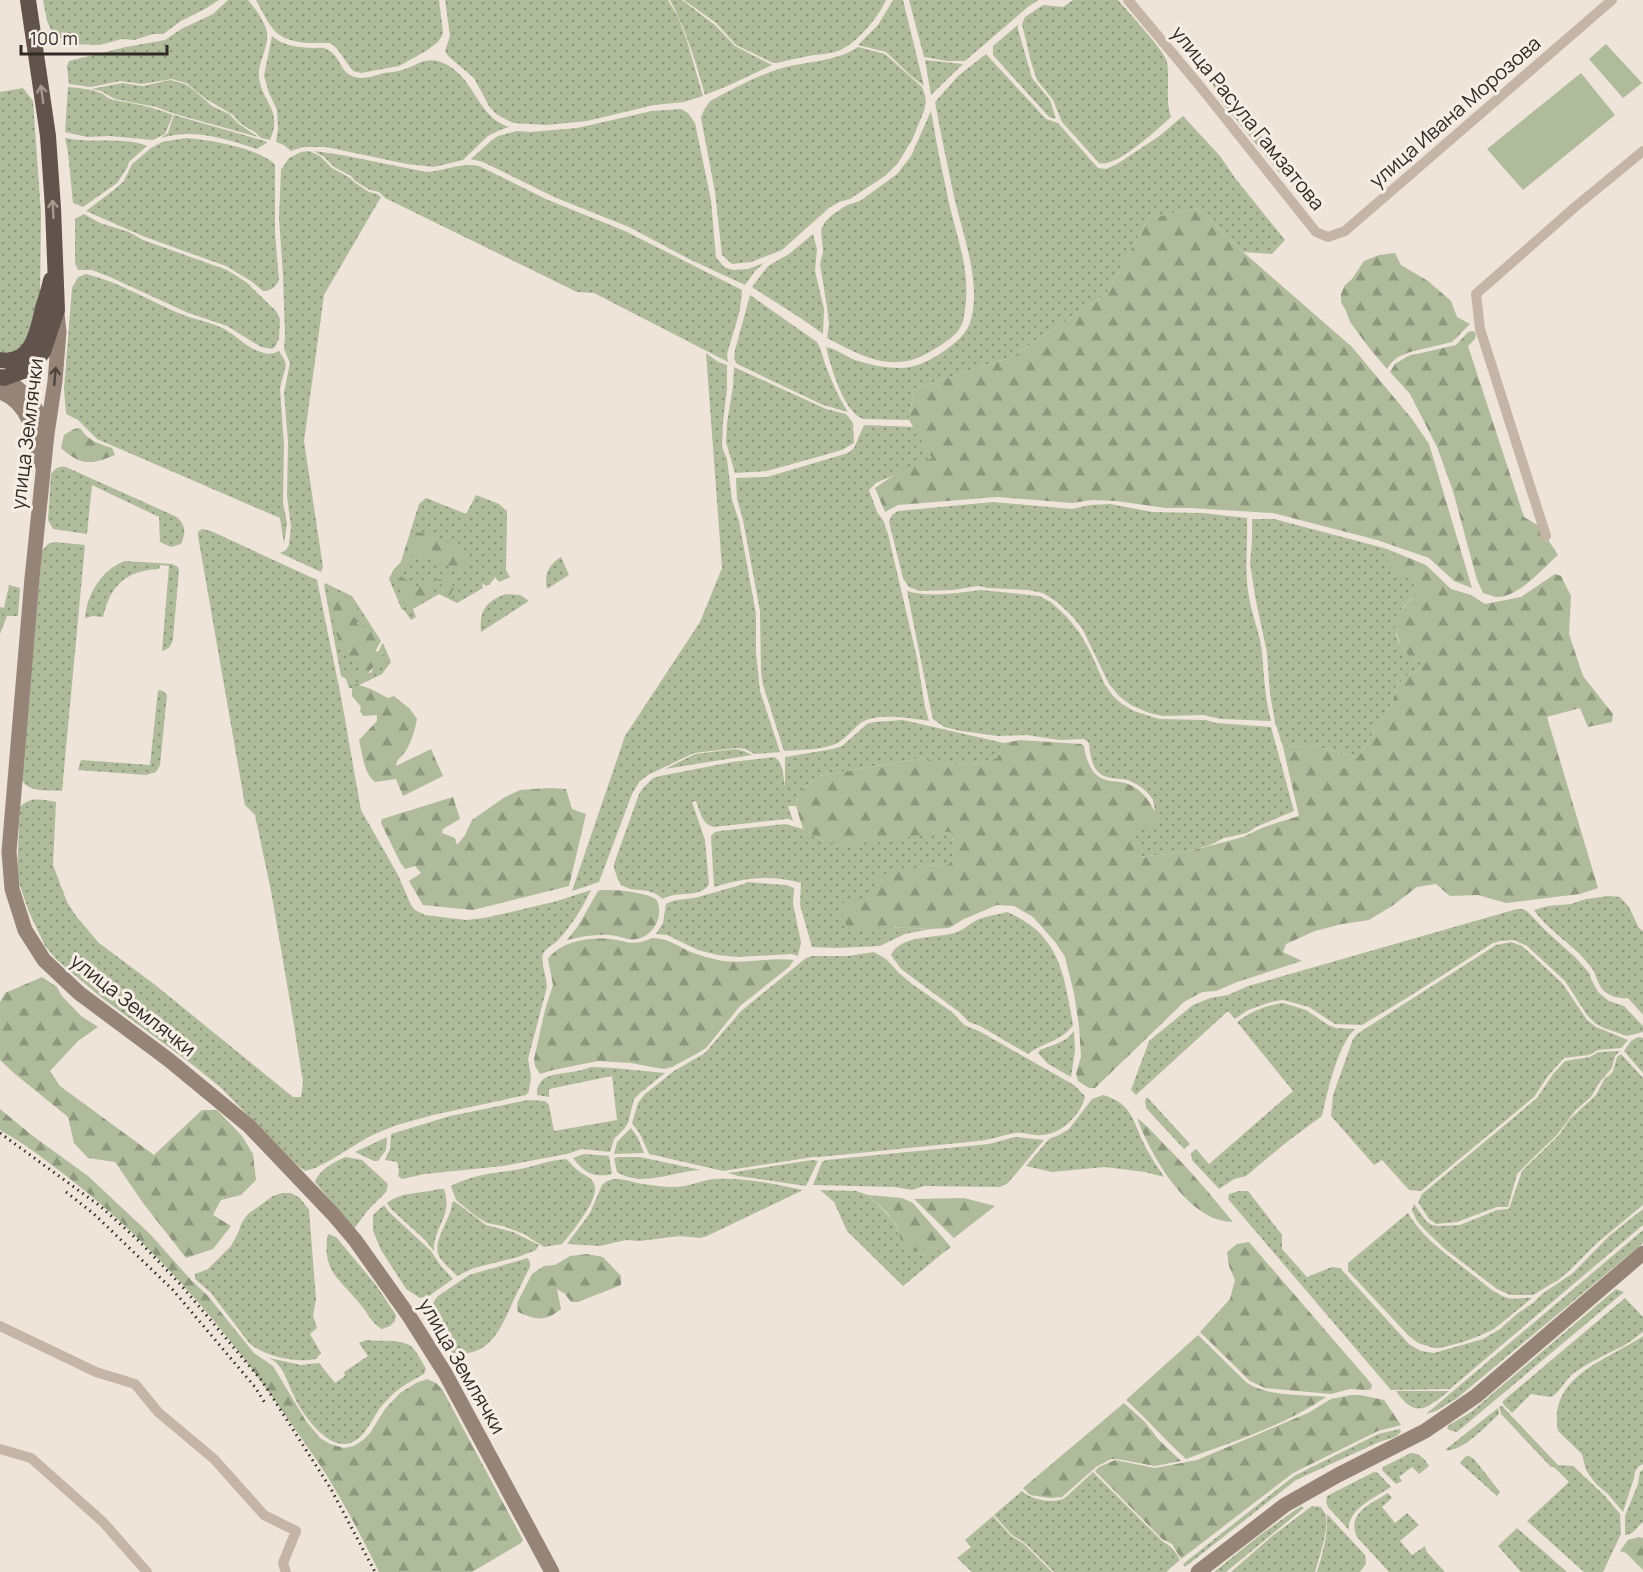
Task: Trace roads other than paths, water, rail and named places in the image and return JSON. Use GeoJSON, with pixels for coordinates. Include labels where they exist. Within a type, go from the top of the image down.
{"type":"FeatureCollection","features":[{"type":"Feature","properties":{"kind":"highway","name":"улица Землячки"},"geometry":{"type":"LineString","coordinates":[[28,0],[48,136],[57,310]]}},
{"type":"Feature","properties":{"kind":"highway"},"geometry":{"type":"LineString","coordinates":[[0,360],[18,359],[30,349],[38,333],[55,268]]}},
{"type":"Feature","properties":{"kind":"highway"},"geometry":{"type":"LineString","coordinates":[[2,382],[34,363],[43,352],[57,310]]}},
{"type":"Feature","properties":{"kind":"main road","name":"улица Землячки"},"geometry":{"type":"LineString","coordinates":[[57,310],[55,381],[32,578],[9,852],[12,889],[26,930],[44,960],[79,993],[169,1060],[249,1126],[355,1240],[410,1316],[445,1373],[552,1572]]}},
{"type":"Feature","properties":{"kind":"main road"},"geometry":{"type":"LineString","coordinates":[[2,382],[22,390],[32,401],[47,434]]}},
{"type":"Feature","properties":{"kind":"main road"},"geometry":{"type":"LineString","coordinates":[[2,382],[4,393],[15,401],[30,422],[44,476]]}},
{"type":"Feature","properties":{"kind":"main road"},"geometry":{"type":"LineString","coordinates":[[1197,1572],[1285,1505],[1425,1431],[1476,1396],[1643,1253]]}},
{"type":"Feature","properties":{"kind":"street","name":"улица Расула Гамзатова"},"geometry":{"type":"LineString","coordinates":[[1128,0],[1316,232]]}},
{"type":"Feature","properties":{"kind":"street","name":"улица Ивана Морозова"},"geometry":{"type":"LineString","coordinates":[[1316,232],[1328,237],[1345,231],[1612,0]]}},
{"type":"Feature","properties":{"kind":"street"},"geometry":{"type":"LineString","coordinates":[[1546,536],[1480,329],[1476,294],[1643,151]]}},
{"type":"Feature","properties":{"kind":"street"},"geometry":{"type":"LineString","coordinates":[[0,1326],[96,1372],[135,1384],[158,1412],[214,1459],[264,1515],[296,1531],[283,1563],[286,1572]]}},
{"type":"Feature","properties":{"kind":"street"},"geometry":{"type":"LineString","coordinates":[[0,1449],[31,1458],[103,1522],[147,1572]]}},
{"type":"Feature","properties":{"kind":"railway"},"geometry":{"type":"LineString","coordinates":[[0,1133],[100,1206],[139,1241],[180,1284],[262,1381],[331,1489],[375,1572]]}},
{"type":"Feature","properties":{"kind":"railway"},"geometry":{"type":"LineString","coordinates":[[66,1192],[94,1214],[173,1290],[255,1387],[265,1403]]}}]}
